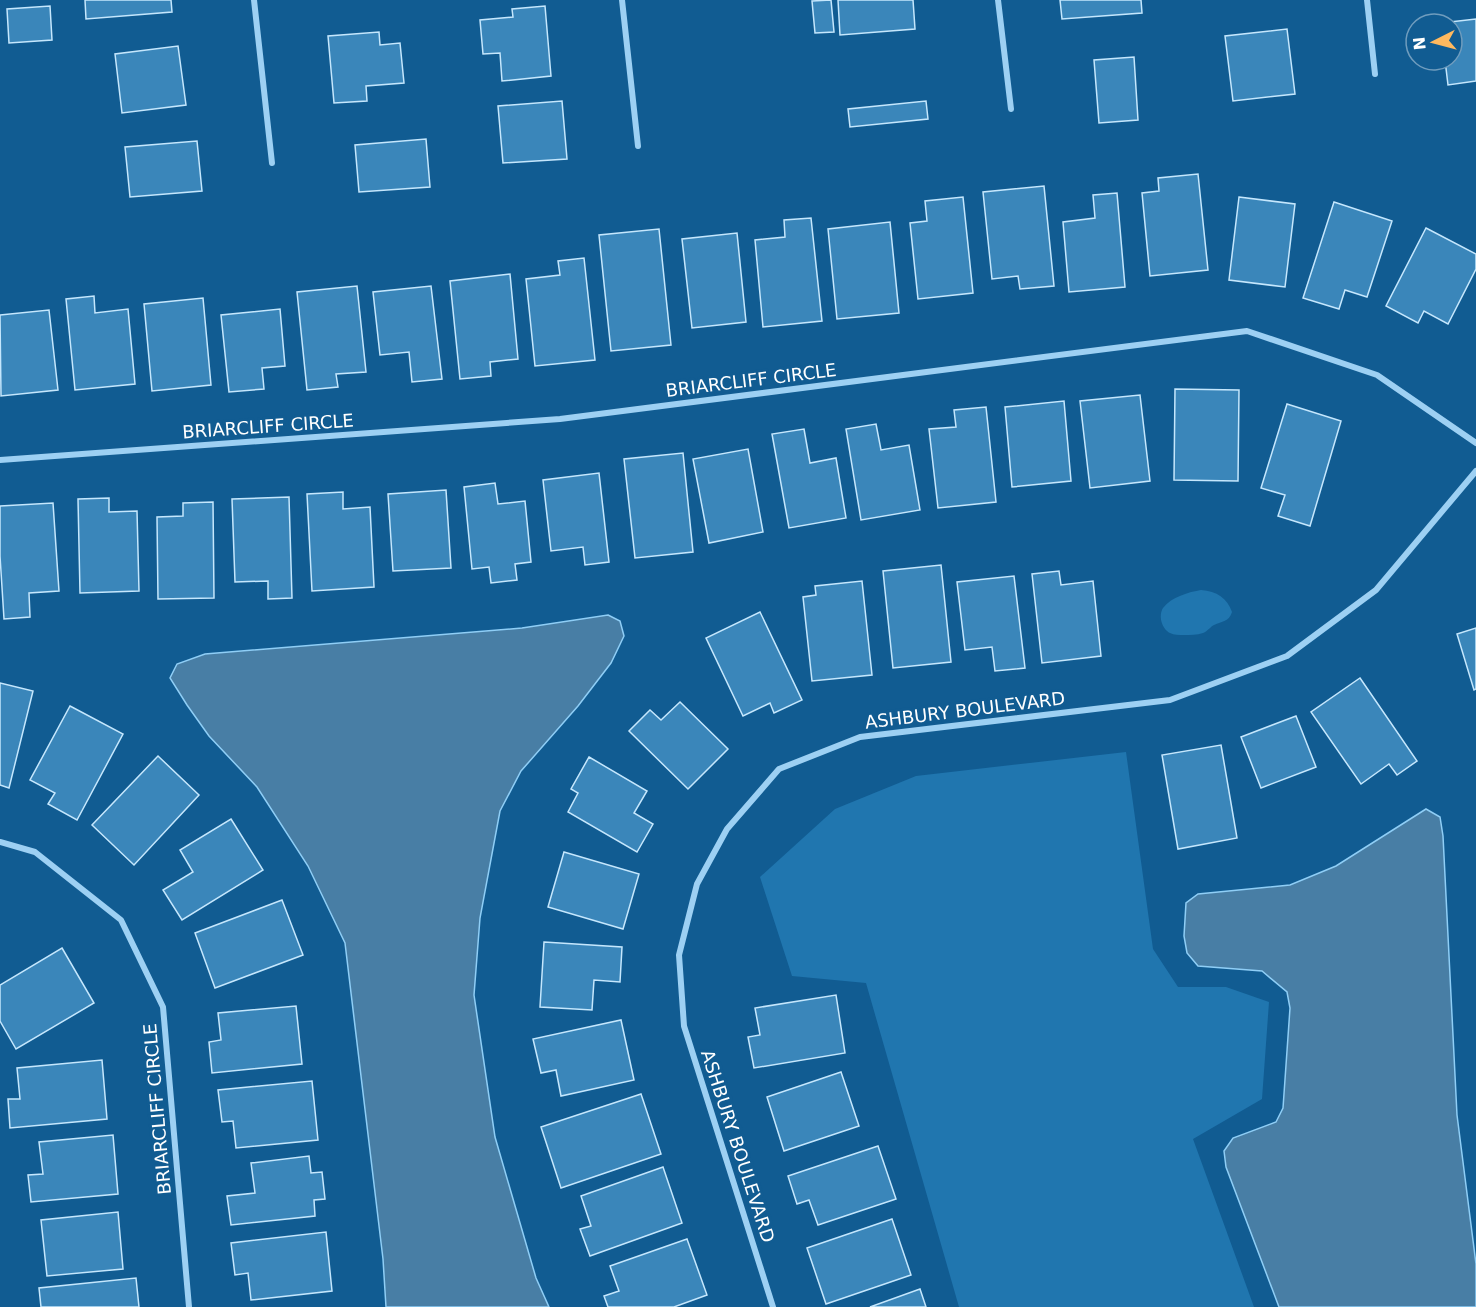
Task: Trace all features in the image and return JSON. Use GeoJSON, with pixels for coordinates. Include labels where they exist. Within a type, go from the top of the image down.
{"type":"FeatureCollection","features":[{"type":"Feature","properties":{"kind":"street"},"geometry":{"type":"LineString","coordinates":[[254,0],[272,163]]}},
{"type":"Feature","properties":{"kind":"street"},"geometry":{"type":"LineString","coordinates":[[622,0],[638,146]]}},
{"type":"Feature","properties":{"kind":"street"},"geometry":{"type":"LineString","coordinates":[[998,0],[1011,109]]}},
{"type":"Feature","properties":{"kind":"street"},"geometry":{"type":"LineString","coordinates":[[1366,0],[1375,74]]}},
{"type":"Feature","properties":{"kind":"street","name":"BRIARCLIFF CIRCLE"},"geometry":{"type":"LineString","coordinates":[[0,460],[560,419],[1247,331],[1377,375],[1476,443]]}},
{"type":"Feature","properties":{"kind":"street","name":"ASHBURY BOULEVARD"},"geometry":{"type":"LineString","coordinates":[[773,1307],[684,1026],[678,955],[696,884],[727,829],[779,769],[860,737],[1170,700],[1287,656],[1376,590],[1476,471]]}},
{"type":"Feature","properties":{"kind":"street","name":"BRIARCLIFF CIRCLE"},"geometry":{"type":"LineString","coordinates":[[0,842],[35,852],[121,920],[163,1007],[189,1307]]}},
{"type":"Feature","properties":{"kind":"shaded area"},"geometry":{"type":"Polygon","coordinates":[[[1201,590],[1212,592],[1224,599],[1232,612],[1229,618],[1201,634],[1178,635],[1167,631],[1161,618],[1166,604],[1175,598],[1201,590]]]}},
{"type":"Feature","properties":{"kind":"shaded area"},"geometry":{"type":"Polygon","coordinates":[[[608,615],[620,621],[624,636],[611,663],[578,706],[521,771],[500,811],[480,918],[474,995],[495,1137],[536,1278],[549,1307],[386,1307],[383,1259],[345,943],[308,866],[257,787],[209,736],[170,678],[177,664],[205,654],[522,628],[608,615]]]}},
{"type":"Feature","properties":{"kind":"shaded area"},"geometry":{"type":"Polygon","coordinates":[[[1126,752],[1153,949],[1178,987],[1226,987],[1269,1002],[1262,1099],[1193,1139],[1254,1307],[959,1307],[866,983],[792,976],[760,877],[835,809],[916,776],[1126,752]]]}},
{"type":"Feature","properties":{"kind":"shaded area"},"geometry":{"type":"Polygon","coordinates":[[[1426,809],[1440,817],[1443,836],[1457,1115],[1476,1264],[1476,1307],[1279,1307],[1226,1167],[1224,1151],[1233,1138],[1276,1122],[1283,1108],[1290,1008],[1287,992],[1262,971],[1198,966],[1187,953],[1184,936],[1186,903],[1198,894],[1290,885],[1336,866],[1426,809]]]}},
{"type":"Feature","properties":{"kind":"building"},"geometry":{"type":"Polygon","coordinates":[[[85,0],[171,0],[172,12],[86,19],[85,0]]]}},
{"type":"Feature","properties":{"kind":"building"},"geometry":{"type":"Polygon","coordinates":[[[831,0],[834,32],[815,33],[812,1],[831,0]]]}},
{"type":"Feature","properties":{"kind":"building"},"geometry":{"type":"Polygon","coordinates":[[[838,0],[913,0],[915,29],[840,35],[838,0]]]}},
{"type":"Feature","properties":{"kind":"building"},"geometry":{"type":"Polygon","coordinates":[[[1060,0],[1141,0],[1142,13],[1062,19],[1060,0]]]}},
{"type":"Feature","properties":{"kind":"building"},"geometry":{"type":"Polygon","coordinates":[[[50,6],[52,40],[9,43],[7,9],[50,6]]]}},
{"type":"Feature","properties":{"kind":"building"},"geometry":{"type":"Polygon","coordinates":[[[545,6],[551,76],[502,81],[500,53],[483,54],[480,20],[513,17],[512,9],[545,6]]]}},
{"type":"Feature","properties":{"kind":"building"},"geometry":{"type":"Polygon","coordinates":[[[1476,19],[1476,81],[1448,85],[1446,72],[1464,72],[1464,20],[1476,19]]]}},
{"type":"Feature","properties":{"kind":"building"},"geometry":{"type":"Polygon","coordinates":[[[1287,29],[1295,94],[1233,101],[1225,36],[1287,29]]]}},
{"type":"Feature","properties":{"kind":"building"},"geometry":{"type":"Polygon","coordinates":[[[379,32],[380,45],[400,43],[404,83],[366,86],[367,101],[334,103],[328,36],[379,32]]]}},
{"type":"Feature","properties":{"kind":"building"},"geometry":{"type":"Polygon","coordinates":[[[178,46],[186,105],[122,113],[115,54],[178,46]]]}},
{"type":"Feature","properties":{"kind":"building"},"geometry":{"type":"Polygon","coordinates":[[[1134,57],[1138,120],[1099,123],[1094,60],[1134,57]]]}},
{"type":"Feature","properties":{"kind":"building"},"geometry":{"type":"Polygon","coordinates":[[[562,101],[567,159],[503,163],[498,106],[562,101]]]}},
{"type":"Feature","properties":{"kind":"building"},"geometry":{"type":"Polygon","coordinates":[[[926,101],[928,119],[850,127],[848,109],[926,101]]]}},
{"type":"Feature","properties":{"kind":"building"},"geometry":{"type":"Polygon","coordinates":[[[426,139],[430,187],[359,192],[355,145],[426,139]]]}},
{"type":"Feature","properties":{"kind":"building"},"geometry":{"type":"Polygon","coordinates":[[[197,141],[202,191],[130,197],[125,147],[197,141]]]}},
{"type":"Feature","properties":{"kind":"building"},"geometry":{"type":"Polygon","coordinates":[[[1198,174],[1208,270],[1150,276],[1142,193],[1159,191],[1158,178],[1198,174]]]}},
{"type":"Feature","properties":{"kind":"building"},"geometry":{"type":"Polygon","coordinates":[[[1044,186],[1054,286],[1020,289],[1018,276],[992,279],[983,192],[1044,186]]]}},
{"type":"Feature","properties":{"kind":"building"},"geometry":{"type":"Polygon","coordinates":[[[1117,193],[1125,287],[1069,292],[1063,222],[1095,218],[1093,195],[1117,193]]]}},
{"type":"Feature","properties":{"kind":"building"},"geometry":{"type":"Polygon","coordinates":[[[963,197],[973,293],[918,299],[910,223],[927,221],[925,201],[963,197]]]}},
{"type":"Feature","properties":{"kind":"building"},"geometry":{"type":"Polygon","coordinates":[[[1239,197],[1295,204],[1285,287],[1229,280],[1239,197]]]}},
{"type":"Feature","properties":{"kind":"building"},"geometry":{"type":"Polygon","coordinates":[[[1334,202],[1392,221],[1367,297],[1345,290],[1339,309],[1303,298],[1334,202]]]}},
{"type":"Feature","properties":{"kind":"building"},"geometry":{"type":"Polygon","coordinates":[[[811,218],[822,321],[763,327],[755,240],[785,237],[784,220],[811,218]]]}},
{"type":"Feature","properties":{"kind":"building"},"geometry":{"type":"Polygon","coordinates":[[[890,222],[899,313],[837,319],[828,229],[890,222]]]}},
{"type":"Feature","properties":{"kind":"building"},"geometry":{"type":"Polygon","coordinates":[[[1426,228],[1476,254],[1476,269],[1448,324],[1424,311],[1418,323],[1386,306],[1426,228]]]}},
{"type":"Feature","properties":{"kind":"building"},"geometry":{"type":"Polygon","coordinates":[[[659,229],[671,345],[611,351],[599,235],[659,229]]]}},
{"type":"Feature","properties":{"kind":"building"},"geometry":{"type":"Polygon","coordinates":[[[737,233],[746,322],[692,328],[682,239],[737,233]]]}},
{"type":"Feature","properties":{"kind":"building"},"geometry":{"type":"Polygon","coordinates":[[[584,258],[595,360],[535,366],[526,279],[560,275],[558,261],[584,258]]]}},
{"type":"Feature","properties":{"kind":"building"},"geometry":{"type":"Polygon","coordinates":[[[510,274],[518,359],[490,362],[491,376],[460,379],[450,281],[510,274]]]}},
{"type":"Feature","properties":{"kind":"building"},"geometry":{"type":"Polygon","coordinates":[[[357,286],[366,372],[336,374],[338,387],[307,390],[297,292],[357,286]]]}},
{"type":"Feature","properties":{"kind":"building"},"geometry":{"type":"Polygon","coordinates":[[[431,286],[442,379],[412,382],[409,352],[380,355],[373,292],[431,286]]]}},
{"type":"Feature","properties":{"kind":"building"},"geometry":{"type":"Polygon","coordinates":[[[94,296],[95,313],[128,309],[135,384],[75,390],[66,299],[94,296]]]}},
{"type":"Feature","properties":{"kind":"building"},"geometry":{"type":"Polygon","coordinates":[[[203,298],[211,385],[152,391],[144,304],[203,298]]]}},
{"type":"Feature","properties":{"kind":"building"},"geometry":{"type":"Polygon","coordinates":[[[280,309],[285,366],[262,368],[264,389],[229,392],[221,315],[280,309]]]}},
{"type":"Feature","properties":{"kind":"building"},"geometry":{"type":"Polygon","coordinates":[[[49,310],[58,390],[1,396],[0,315],[49,310]]]}},
{"type":"Feature","properties":{"kind":"building"},"geometry":{"type":"Polygon","coordinates":[[[1175,389],[1239,390],[1238,481],[1174,480],[1175,389]]]}},
{"type":"Feature","properties":{"kind":"building"},"geometry":{"type":"Polygon","coordinates":[[[1140,395],[1150,481],[1090,488],[1080,401],[1140,395]]]}},
{"type":"Feature","properties":{"kind":"building"},"geometry":{"type":"Polygon","coordinates":[[[1064,401],[1071,481],[1012,487],[1005,407],[1064,401]]]}},
{"type":"Feature","properties":{"kind":"building"},"geometry":{"type":"Polygon","coordinates":[[[1287,404],[1341,421],[1310,526],[1278,516],[1285,495],[1261,488],[1287,404]]]}},
{"type":"Feature","properties":{"kind":"building"},"geometry":{"type":"Polygon","coordinates":[[[986,407],[996,502],[938,508],[929,429],[956,427],[954,410],[986,407]]]}},
{"type":"Feature","properties":{"kind":"building"},"geometry":{"type":"Polygon","coordinates":[[[876,424],[881,450],[909,445],[920,510],[861,520],[846,429],[876,424]]]}},
{"type":"Feature","properties":{"kind":"building"},"geometry":{"type":"Polygon","coordinates":[[[804,429],[810,463],[836,458],[846,518],[789,528],[772,434],[804,429]]]}},
{"type":"Feature","properties":{"kind":"building"},"geometry":{"type":"Polygon","coordinates":[[[748,449],[763,532],[709,543],[693,459],[748,449]]]}},
{"type":"Feature","properties":{"kind":"building"},"geometry":{"type":"Polygon","coordinates":[[[683,453],[693,552],[635,558],[624,459],[683,453]]]}},
{"type":"Feature","properties":{"kind":"building"},"geometry":{"type":"Polygon","coordinates":[[[599,473],[609,562],[585,565],[583,547],[551,551],[543,480],[599,473]]]}},
{"type":"Feature","properties":{"kind":"building"},"geometry":{"type":"Polygon","coordinates":[[[495,483],[498,504],[525,501],[531,562],[515,564],[517,580],[491,583],[489,567],[472,569],[464,487],[495,483]]]}},
{"type":"Feature","properties":{"kind":"building"},"geometry":{"type":"Polygon","coordinates":[[[446,490],[451,568],[393,571],[388,494],[446,490]]]}},
{"type":"Feature","properties":{"kind":"building"},"geometry":{"type":"Polygon","coordinates":[[[343,492],[343,509],[370,507],[374,587],[312,591],[307,494],[343,492]]]}},
{"type":"Feature","properties":{"kind":"building"},"geometry":{"type":"Polygon","coordinates":[[[289,497],[292,598],[268,599],[268,581],[235,582],[232,499],[289,497]]]}},
{"type":"Feature","properties":{"kind":"building"},"geometry":{"type":"Polygon","coordinates":[[[109,498],[109,512],[137,511],[139,591],[80,593],[78,499],[109,498]]]}},
{"type":"Feature","properties":{"kind":"building"},"geometry":{"type":"Polygon","coordinates":[[[213,502],[214,598],[158,599],[157,517],[183,516],[183,503],[213,502]]]}},
{"type":"Feature","properties":{"kind":"building"},"geometry":{"type":"Polygon","coordinates":[[[53,503],[59,591],[29,593],[30,617],[4,619],[0,506],[53,503]]]}},
{"type":"Feature","properties":{"kind":"building"},"geometry":{"type":"Polygon","coordinates":[[[941,565],[951,662],[893,668],[883,571],[941,565]]]}},
{"type":"Feature","properties":{"kind":"building"},"geometry":{"type":"Polygon","coordinates":[[[1059,571],[1061,585],[1093,581],[1101,656],[1042,663],[1032,574],[1059,571]]]}},
{"type":"Feature","properties":{"kind":"building"},"geometry":{"type":"Polygon","coordinates":[[[1014,576],[1025,668],[995,671],[992,647],[965,650],[957,582],[1014,576]]]}},
{"type":"Feature","properties":{"kind":"building"},"geometry":{"type":"Polygon","coordinates":[[[862,581],[872,675],[812,681],[803,597],[816,595],[815,586],[862,581]]]}},
{"type":"Feature","properties":{"kind":"building"},"geometry":{"type":"Polygon","coordinates":[[[760,612],[802,700],[774,713],[770,703],[743,716],[706,638],[760,612]]]}},
{"type":"Feature","properties":{"kind":"building"},"geometry":{"type":"Polygon","coordinates":[[[1476,628],[1476,689],[1474,690],[1457,634],[1476,628]]]}},
{"type":"Feature","properties":{"kind":"building"},"geometry":{"type":"Polygon","coordinates":[[[1360,678],[1417,761],[1397,775],[1389,764],[1361,784],[1311,712],[1360,678]]]}},
{"type":"Feature","properties":{"kind":"building"},"geometry":{"type":"Polygon","coordinates":[[[0,683],[33,691],[9,788],[0,785],[0,683]]]}},
{"type":"Feature","properties":{"kind":"building"},"geometry":{"type":"Polygon","coordinates":[[[680,702],[728,749],[688,789],[629,731],[650,710],[661,720],[680,702]]]}},
{"type":"Feature","properties":{"kind":"building"},"geometry":{"type":"Polygon","coordinates":[[[70,706],[123,734],[77,820],[48,804],[55,793],[30,780],[70,706]]]}},
{"type":"Feature","properties":{"kind":"building"},"geometry":{"type":"Polygon","coordinates":[[[1296,716],[1316,767],[1261,788],[1241,737],[1296,716]]]}},
{"type":"Feature","properties":{"kind":"building"},"geometry":{"type":"Polygon","coordinates":[[[1221,745],[1237,838],[1178,849],[1162,755],[1221,745]]]}},
{"type":"Feature","properties":{"kind":"building"},"geometry":{"type":"Polygon","coordinates":[[[158,756],[199,795],[134,865],[92,825],[158,756]]]}},
{"type":"Feature","properties":{"kind":"building"},"geometry":{"type":"Polygon","coordinates":[[[589,757],[647,791],[634,813],[653,824],[637,852],[568,812],[578,793],[571,789],[589,757]]]}},
{"type":"Feature","properties":{"kind":"building"},"geometry":{"type":"Polygon","coordinates":[[[231,819],[263,870],[182,920],[163,890],[193,872],[180,850],[231,819]]]}},
{"type":"Feature","properties":{"kind":"building"},"geometry":{"type":"Polygon","coordinates":[[[564,852],[639,874],[623,929],[548,907],[564,852]]]}},
{"type":"Feature","properties":{"kind":"building"},"geometry":{"type":"Polygon","coordinates":[[[282,900],[303,955],[215,988],[195,933],[282,900]]]}},
{"type":"Feature","properties":{"kind":"building"},"geometry":{"type":"Polygon","coordinates":[[[544,942],[622,947],[620,982],[594,980],[592,1010],[540,1007],[544,942]]]}},
{"type":"Feature","properties":{"kind":"building"},"geometry":{"type":"Polygon","coordinates":[[[62,948],[94,1003],[16,1049],[0,1021],[0,985],[62,948]]]}},
{"type":"Feature","properties":{"kind":"building"},"geometry":{"type":"Polygon","coordinates":[[[836,995],[845,1053],[754,1068],[748,1037],[760,1035],[755,1008],[836,995]]]}},
{"type":"Feature","properties":{"kind":"building"},"geometry":{"type":"Polygon","coordinates":[[[296,1006],[302,1064],[212,1073],[209,1042],[221,1040],[218,1013],[296,1006]]]}},
{"type":"Feature","properties":{"kind":"building"},"geometry":{"type":"Polygon","coordinates":[[[621,1020],[634,1080],[561,1096],[556,1070],[541,1073],[533,1039],[621,1020]]]}},
{"type":"Feature","properties":{"kind":"building"},"geometry":{"type":"Polygon","coordinates":[[[102,1060],[107,1119],[10,1128],[8,1099],[20,1099],[17,1068],[102,1060]]]}},
{"type":"Feature","properties":{"kind":"building"},"geometry":{"type":"Polygon","coordinates":[[[841,1072],[859,1126],[784,1151],[767,1097],[841,1072]]]}},
{"type":"Feature","properties":{"kind":"building"},"geometry":{"type":"Polygon","coordinates":[[[312,1081],[318,1140],[236,1148],[233,1121],[222,1122],[218,1090],[312,1081]]]}},
{"type":"Feature","properties":{"kind":"building"},"geometry":{"type":"Polygon","coordinates":[[[641,1094],[661,1154],[561,1188],[541,1127],[641,1094]]]}},
{"type":"Feature","properties":{"kind":"building"},"geometry":{"type":"Polygon","coordinates":[[[113,1135],[118,1194],[31,1202],[28,1175],[43,1174],[39,1142],[113,1135]]]}},
{"type":"Feature","properties":{"kind":"building"},"geometry":{"type":"Polygon","coordinates":[[[878,1146],[896,1199],[818,1225],[809,1200],[797,1204],[788,1176],[878,1146]]]}},
{"type":"Feature","properties":{"kind":"building"},"geometry":{"type":"Polygon","coordinates":[[[309,1156],[311,1173],[322,1172],[325,1199],[314,1200],[315,1216],[231,1225],[227,1196],[255,1193],[251,1163],[309,1156]]]}},
{"type":"Feature","properties":{"kind":"building"},"geometry":{"type":"Polygon","coordinates":[[[663,1167],[682,1223],[590,1256],[580,1229],[591,1226],[581,1196],[663,1167]]]}},
{"type":"Feature","properties":{"kind":"building"},"geometry":{"type":"Polygon","coordinates":[[[118,1212],[123,1269],[47,1276],[41,1220],[118,1212]]]}},
{"type":"Feature","properties":{"kind":"building"},"geometry":{"type":"Polygon","coordinates":[[[892,1219],[911,1275],[826,1304],[807,1248],[892,1219]]]}},
{"type":"Feature","properties":{"kind":"building"},"geometry":{"type":"Polygon","coordinates":[[[326,1232],[332,1291],[251,1300],[248,1273],[235,1275],[231,1243],[326,1232]]]}},
{"type":"Feature","properties":{"kind":"building"},"geometry":{"type":"Polygon","coordinates":[[[687,1239],[707,1295],[674,1307],[608,1307],[604,1296],[619,1291],[610,1266],[687,1239]]]}},
{"type":"Feature","properties":{"kind":"building"},"geometry":{"type":"Polygon","coordinates":[[[136,1278],[139,1307],[41,1307],[39,1288],[136,1278]]]}},
{"type":"Feature","properties":{"kind":"building"},"geometry":{"type":"Polygon","coordinates":[[[920,1289],[926,1307],[870,1307],[920,1289]]]}}]}
